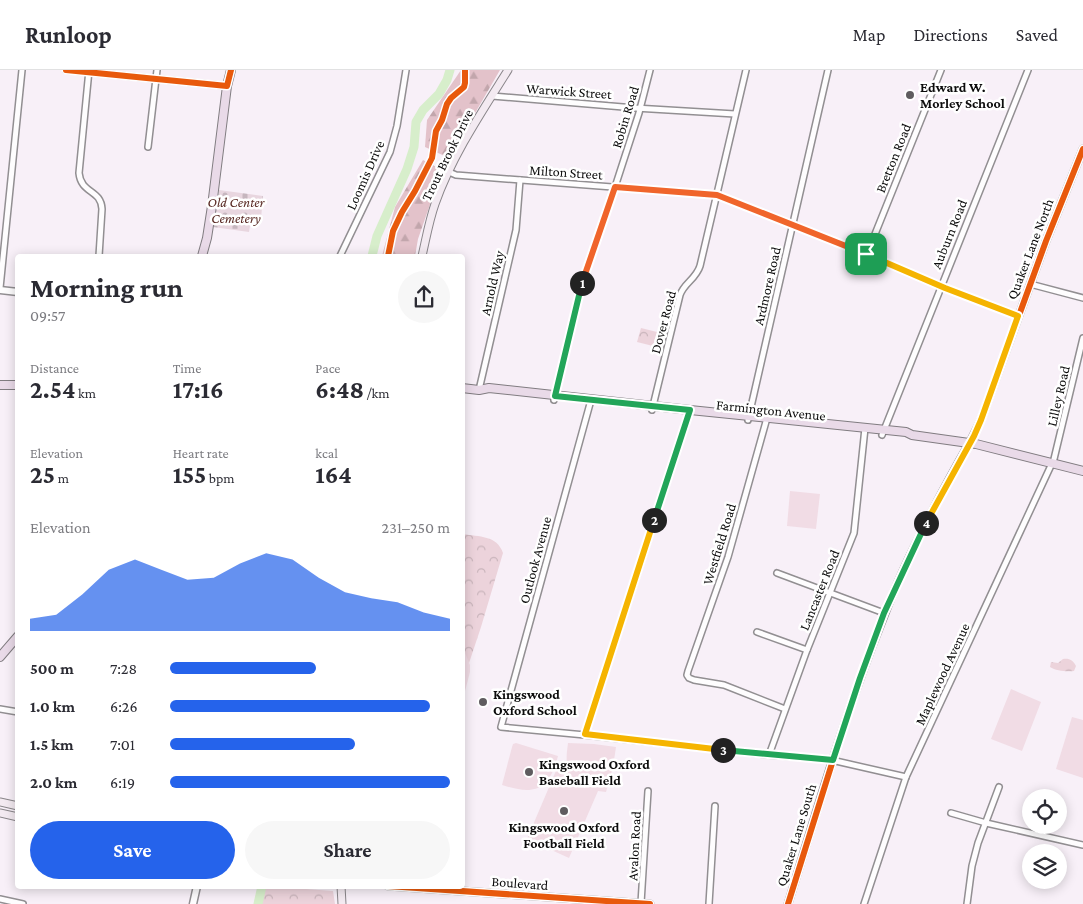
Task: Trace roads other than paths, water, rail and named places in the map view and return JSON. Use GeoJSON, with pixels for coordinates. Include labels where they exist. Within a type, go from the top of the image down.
{"type":"FeatureCollection","features":[{"type":"Feature","properties":{"kind":"main road"},"geometry":{"type":"LineString","coordinates":[[203,254],[212,206],[227,86],[231,70]]}},
{"type":"Feature","properties":{"kind":"main road","name":"Trout Brook Drive"},"geometry":{"type":"LineString","coordinates":[[422,254],[432,213],[449,172],[471,129],[508,70]]}},
{"type":"Feature","properties":{"kind":"main road"},"geometry":{"type":"LineString","coordinates":[[0,385],[15,384]]}},
{"type":"Feature","properties":{"kind":"main road","name":"Farmington Avenue"},"geometry":{"type":"LineString","coordinates":[[465,388],[479,390],[489,388],[555,398],[865,431],[906,432],[912,435],[970,442],[999,449],[1007,453],[1083,466]]}},
{"type":"Feature","properties":{"kind":"main road","name":"Quaker Lane South"},"geometry":{"type":"LineString","coordinates":[[788,904],[860,678],[884,613],[924,526],[970,442]]}},
{"type":"Feature","properties":{"kind":"main road","name":"Farmington Avenue"},"geometry":{"type":"LineString","coordinates":[[1053,462],[1083,471]]}},
{"type":"Feature","properties":{"kind":"main road"},"geometry":{"type":"LineString","coordinates":[[0,657],[15,640]]}},
{"type":"Feature","properties":{"kind":"main road"},"geometry":{"type":"LineString","coordinates":[[0,802],[15,805]]}},
{"type":"Feature","properties":{"kind":"main road"},"geometry":{"type":"LineString","coordinates":[[0,813],[15,816]]}},
{"type":"Feature","properties":{"kind":"main road"},"geometry":{"type":"LineString","coordinates":[[341,889],[342,904]]}},
{"type":"Feature","properties":{"kind":"main road","name":"Boulevard"},"geometry":{"type":"LineString","coordinates":[[426,889],[590,902],[650,904]]}},
{"type":"Feature","properties":{"kind":"street"},"geometry":{"type":"LineString","coordinates":[[15,292],[0,289],[22,70]]}},
{"type":"Feature","properties":{"kind":"street"},"geometry":{"type":"LineString","coordinates":[[66,70],[227,86]]}},
{"type":"Feature","properties":{"kind":"street"},"geometry":{"type":"LineString","coordinates":[[148,146],[157,70]]}},
{"type":"Feature","properties":{"kind":"street","name":"Loomis Drive"},"geometry":{"type":"LineString","coordinates":[[341,254],[390,152],[397,126],[406,70]]}},
{"type":"Feature","properties":{"kind":"street","name":"Robin Road"},"geometry":{"type":"LineString","coordinates":[[555,398],[584,276],[641,108],[650,70]]}},
{"type":"Feature","properties":{"kind":"street","name":"Dover Road"},"geometry":{"type":"LineString","coordinates":[[653,408],[680,295],[684,287],[699,271],[746,70]]}},
{"type":"Feature","properties":{"kind":"street","name":"Ardmore Road"},"geometry":{"type":"LineString","coordinates":[[748,418],[828,70]]}},
{"type":"Feature","properties":{"kind":"street","name":"Bretton Road"},"geometry":{"type":"LineString","coordinates":[[866,254],[941,70]]}},
{"type":"Feature","properties":{"kind":"street","name":"Auburn Road"},"geometry":{"type":"LineString","coordinates":[[882,432],[1028,70]]}},
{"type":"Feature","properties":{"kind":"street"},"geometry":{"type":"LineString","coordinates":[[89,71],[79,176],[84,186],[97,195],[102,205],[99,254]]}},
{"type":"Feature","properties":{"kind":"street","name":"Warwick Street"},"geometry":{"type":"LineString","coordinates":[[492,96],[735,114]]}},
{"type":"Feature","properties":{"kind":"street","name":"Quaker Lane North"},"geometry":{"type":"LineString","coordinates":[[970,442],[981,420],[1046,241],[1083,149]]}},
{"type":"Feature","properties":{"kind":"street","name":"Milton Street"},"geometry":{"type":"LineString","coordinates":[[449,172],[456,175],[717,195],[1018,316]]}},
{"type":"Feature","properties":{"kind":"street","name":"Arnold Way"},"geometry":{"type":"LineString","coordinates":[[479,390],[516,230],[520,180]]}},
{"type":"Feature","properties":{"kind":"street"},"geometry":{"type":"LineString","coordinates":[[1030,284],[1083,298]]}},
{"type":"Feature","properties":{"kind":"street","name":"Lilley Road"},"geometry":{"type":"LineString","coordinates":[[1053,462],[1083,338]]}},
{"type":"Feature","properties":{"kind":"street","name":"Outlook Avenue"},"geometry":{"type":"LineString","coordinates":[[585,734],[500,727],[590,402]]}},
{"type":"Feature","properties":{"kind":"street"},"geometry":{"type":"LineString","coordinates":[[689,412],[585,734],[769,755],[833,760],[906,777]]}},
{"type":"Feature","properties":{"kind":"street","name":"Westfield Road"},"geometry":{"type":"LineString","coordinates":[[766,420],[728,558],[687,675],[694,680],[724,685],[785,709]]}},
{"type":"Feature","properties":{"kind":"street","name":"Lancaster Road"},"geometry":{"type":"LineString","coordinates":[[769,755],[807,650],[854,533],[865,431]]}},
{"type":"Feature","properties":{"kind":"street","name":"Maplewood Avenue"},"geometry":{"type":"LineString","coordinates":[[864,904],[906,777],[1053,462]]}},
{"type":"Feature","properties":{"kind":"street"},"geometry":{"type":"LineString","coordinates":[[777,573],[884,613]]}},
{"type":"Feature","properties":{"kind":"street"},"geometry":{"type":"LineString","coordinates":[[758,632],[807,650]]}},
{"type":"Feature","properties":{"kind":"street"},"geometry":{"type":"LineString","coordinates":[[0,709],[15,712]]}},
{"type":"Feature","properties":{"kind":"street"},"geometry":{"type":"LineString","coordinates":[[967,904],[972,866],[999,787]]}},
{"type":"Feature","properties":{"kind":"street","name":"Avalon Road"},"geometry":{"type":"LineString","coordinates":[[642,904],[648,791]]}},
{"type":"Feature","properties":{"kind":"street"},"geometry":{"type":"LineString","coordinates":[[708,904],[715,806]]}},
{"type":"Feature","properties":{"kind":"street"},"geometry":{"type":"LineString","coordinates":[[951,813],[1083,845]]}},
{"type":"Feature","properties":{"kind":"street"},"geometry":{"type":"LineString","coordinates":[[193,904],[196,889]]}},
{"type":"Feature","properties":{"kind":"street"},"geometry":{"type":"LineString","coordinates":[[0,898],[23,904]]}},
{"type":"Feature","properties":{"kind":"waterway"},"geometry":{"type":"LineString","coordinates":[[372,254],[377,236],[407,169],[414,147],[416,122],[423,110],[439,94],[450,70]]}},
{"type":"Feature","properties":{"kind":"waterway"},"geometry":{"type":"LineString","coordinates":[[258,904],[261,889]]}},
{"type":"Feature","properties":{"kind":"place","name":"Edward W. Morley School"},"geometry":{"type":"Point","coordinates":[910,95]}},
{"type":"Feature","properties":{"kind":"place","name":"Kingswood Oxford School"},"geometry":{"type":"Point","coordinates":[483,702]}},
{"type":"Feature","properties":{"kind":"place","name":"Kingswood Oxford Baseball Field"},"geometry":{"type":"Point","coordinates":[529,772]}},
{"type":"Feature","properties":{"kind":"place","name":"Kingswood Oxford Football Field"},"geometry":{"type":"Point","coordinates":[564,811]}},
{"type":"Feature","properties":{"kind":"park label","name":"Old Center Cemetery"},"geometry":{"type":"Point","coordinates":[236,210]}}]}
